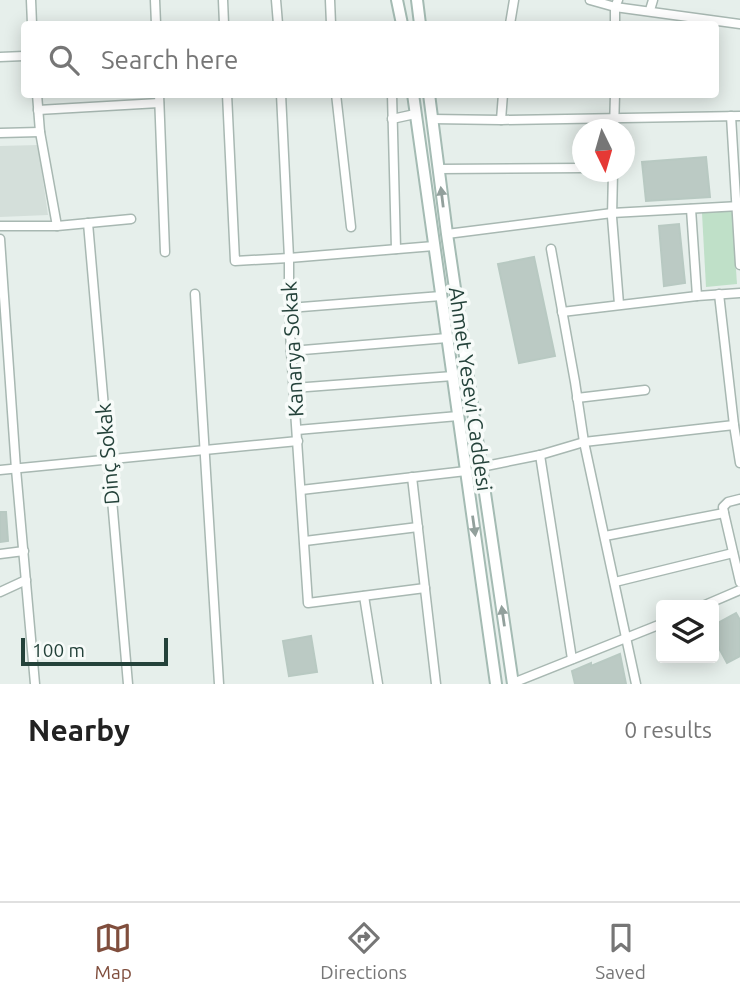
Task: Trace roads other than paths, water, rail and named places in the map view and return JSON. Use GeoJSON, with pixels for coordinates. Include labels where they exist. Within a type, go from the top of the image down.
{"type":"FeatureCollection","features":[{"type":"Feature","properties":{"kind":"main road"},"geometry":{"type":"LineString","coordinates":[[397,0],[401,21]]}},
{"type":"Feature","properties":{"kind":"main road"},"geometry":{"type":"LineString","coordinates":[[417,0],[420,21]]}},
{"type":"Feature","properties":{"kind":"main road","name":"Ahmet Yesevi Caddesi"},"geometry":{"type":"LineString","coordinates":[[413,98],[496,684]]}},
{"type":"Feature","properties":{"kind":"main road","name":"Ahmet Yesevi Caddesi"},"geometry":{"type":"LineString","coordinates":[[429,98],[513,684]]}},
{"type":"Feature","properties":{"kind":"street"},"geometry":{"type":"LineString","coordinates":[[31,0],[32,21]]}},
{"type":"Feature","properties":{"kind":"street"},"geometry":{"type":"LineString","coordinates":[[155,0],[156,21]]}},
{"type":"Feature","properties":{"kind":"street"},"geometry":{"type":"LineString","coordinates":[[223,0],[224,21]]}},
{"type":"Feature","properties":{"kind":"street"},"geometry":{"type":"LineString","coordinates":[[276,0],[278,21]]}},
{"type":"Feature","properties":{"kind":"street"},"geometry":{"type":"LineString","coordinates":[[330,0],[331,21]]}},
{"type":"Feature","properties":{"kind":"street"},"geometry":{"type":"LineString","coordinates":[[510,21],[514,0]]}},
{"type":"Feature","properties":{"kind":"street"},"geometry":{"type":"LineString","coordinates":[[590,0],[740,24]]}},
{"type":"Feature","properties":{"kind":"street"},"geometry":{"type":"LineString","coordinates":[[650,10],[653,0]]}},
{"type":"Feature","properties":{"kind":"street"},"geometry":{"type":"LineString","coordinates":[[615,21],[617,3]]}},
{"type":"Feature","properties":{"kind":"street"},"geometry":{"type":"LineString","coordinates":[[0,57],[21,56]]}},
{"type":"Feature","properties":{"kind":"street"},"geometry":{"type":"LineString","coordinates":[[37,98],[40,132],[57,226]]}},
{"type":"Feature","properties":{"kind":"street"},"geometry":{"type":"LineString","coordinates":[[227,98],[235,261],[434,246]]}},
{"type":"Feature","properties":{"kind":"street","name":"Kanarya Sokak"},"geometry":{"type":"LineString","coordinates":[[281,98],[291,351],[308,603],[364,596]]}},
{"type":"Feature","properties":{"kind":"street"},"geometry":{"type":"LineString","coordinates":[[336,98],[351,227]]}},
{"type":"Feature","properties":{"kind":"street"},"geometry":{"type":"LineString","coordinates":[[392,98],[396,249]]}},
{"type":"Feature","properties":{"kind":"street"},"geometry":{"type":"LineString","coordinates":[[501,120],[503,98]]}},
{"type":"Feature","properties":{"kind":"street"},"geometry":{"type":"LineString","coordinates":[[614,118],[615,98]]}},
{"type":"Feature","properties":{"kind":"street"},"geometry":{"type":"LineString","coordinates":[[38,110],[159,99],[165,252]]}},
{"type":"Feature","properties":{"kind":"street"},"geometry":{"type":"LineString","coordinates":[[392,119],[415,114]]}},
{"type":"Feature","properties":{"kind":"street"},"geometry":{"type":"LineString","coordinates":[[432,119],[736,116],[740,265]]}},
{"type":"Feature","properties":{"kind":"street"},"geometry":{"type":"LineString","coordinates":[[0,133],[40,132]]}},
{"type":"Feature","properties":{"kind":"street"},"geometry":{"type":"LineString","coordinates":[[439,169],[572,168]]}},
{"type":"Feature","properties":{"kind":"street"},"geometry":{"type":"LineString","coordinates":[[612,182],[619,304]]}},
{"type":"Feature","properties":{"kind":"street"},"geometry":{"type":"LineString","coordinates":[[447,234],[612,213],[738,206]]}},
{"type":"Feature","properties":{"kind":"street"},"geometry":{"type":"LineString","coordinates":[[691,209],[697,296]]}},
{"type":"Feature","properties":{"kind":"street"},"geometry":{"type":"LineString","coordinates":[[0,226],[57,226],[131,219]]}},
{"type":"Feature","properties":{"kind":"street","name":"Dinç Sokak"},"geometry":{"type":"LineString","coordinates":[[88,223],[128,684]]}},
{"type":"Feature","properties":{"kind":"street"},"geometry":{"type":"LineString","coordinates":[[0,239],[35,684]]}},
{"type":"Feature","properties":{"kind":"street"},"geometry":{"type":"LineString","coordinates":[[551,249],[584,442],[636,684]]}},
{"type":"Feature","properties":{"kind":"street"},"geometry":{"type":"LineString","coordinates":[[195,293],[219,684]]}},
{"type":"Feature","properties":{"kind":"street"},"geometry":{"type":"LineString","coordinates":[[562,312],[740,293]]}},
{"type":"Feature","properties":{"kind":"street"},"geometry":{"type":"LineString","coordinates":[[719,294],[740,463]]}},
{"type":"Feature","properties":{"kind":"street"},"geometry":{"type":"LineString","coordinates":[[289,308],[441,296]]}},
{"type":"Feature","properties":{"kind":"street"},"geometry":{"type":"LineString","coordinates":[[291,351],[447,338]]}},
{"type":"Feature","properties":{"kind":"street"},"geometry":{"type":"LineString","coordinates":[[294,388],[453,376]]}},
{"type":"Feature","properties":{"kind":"street"},"geometry":{"type":"LineString","coordinates":[[578,398],[645,390]]}},
{"type":"Feature","properties":{"kind":"street"},"geometry":{"type":"LineString","coordinates":[[297,430],[458,416]]}},
{"type":"Feature","properties":{"kind":"street"},"geometry":{"type":"LineString","coordinates":[[481,467],[540,455],[584,442],[734,425]]}},
{"type":"Feature","properties":{"kind":"street"},"geometry":{"type":"LineString","coordinates":[[0,470],[298,441]]}},
{"type":"Feature","properties":{"kind":"street"},"geometry":{"type":"LineString","coordinates":[[540,455],[572,659]]}},
{"type":"Feature","properties":{"kind":"street"},"geometry":{"type":"LineString","coordinates":[[301,490],[466,471]]}},
{"type":"Feature","properties":{"kind":"street"},"geometry":{"type":"LineString","coordinates":[[412,477],[436,684]]}},
{"type":"Feature","properties":{"kind":"street"},"geometry":{"type":"LineString","coordinates":[[740,499],[728,502],[723,507],[740,582]]}},
{"type":"Feature","properties":{"kind":"street"},"geometry":{"type":"LineString","coordinates":[[605,536],[724,513]]}},
{"type":"Feature","properties":{"kind":"street"},"geometry":{"type":"LineString","coordinates":[[305,541],[418,527]]}},
{"type":"Feature","properties":{"kind":"street"},"geometry":{"type":"LineString","coordinates":[[0,554],[23,551]]}},
{"type":"Feature","properties":{"kind":"street"},"geometry":{"type":"LineString","coordinates":[[615,582],[733,553]]}},
{"type":"Feature","properties":{"kind":"street"},"geometry":{"type":"LineString","coordinates":[[0,592],[26,580]]}},
{"type":"Feature","properties":{"kind":"street"},"geometry":{"type":"LineString","coordinates":[[378,684],[364,596],[425,588]]}},
{"type":"Feature","properties":{"kind":"street"},"geometry":{"type":"LineString","coordinates":[[717,600],[740,590]]}},
{"type":"Feature","properties":{"kind":"street"},"geometry":{"type":"LineString","coordinates":[[513,684],[656,626]]}}]}
